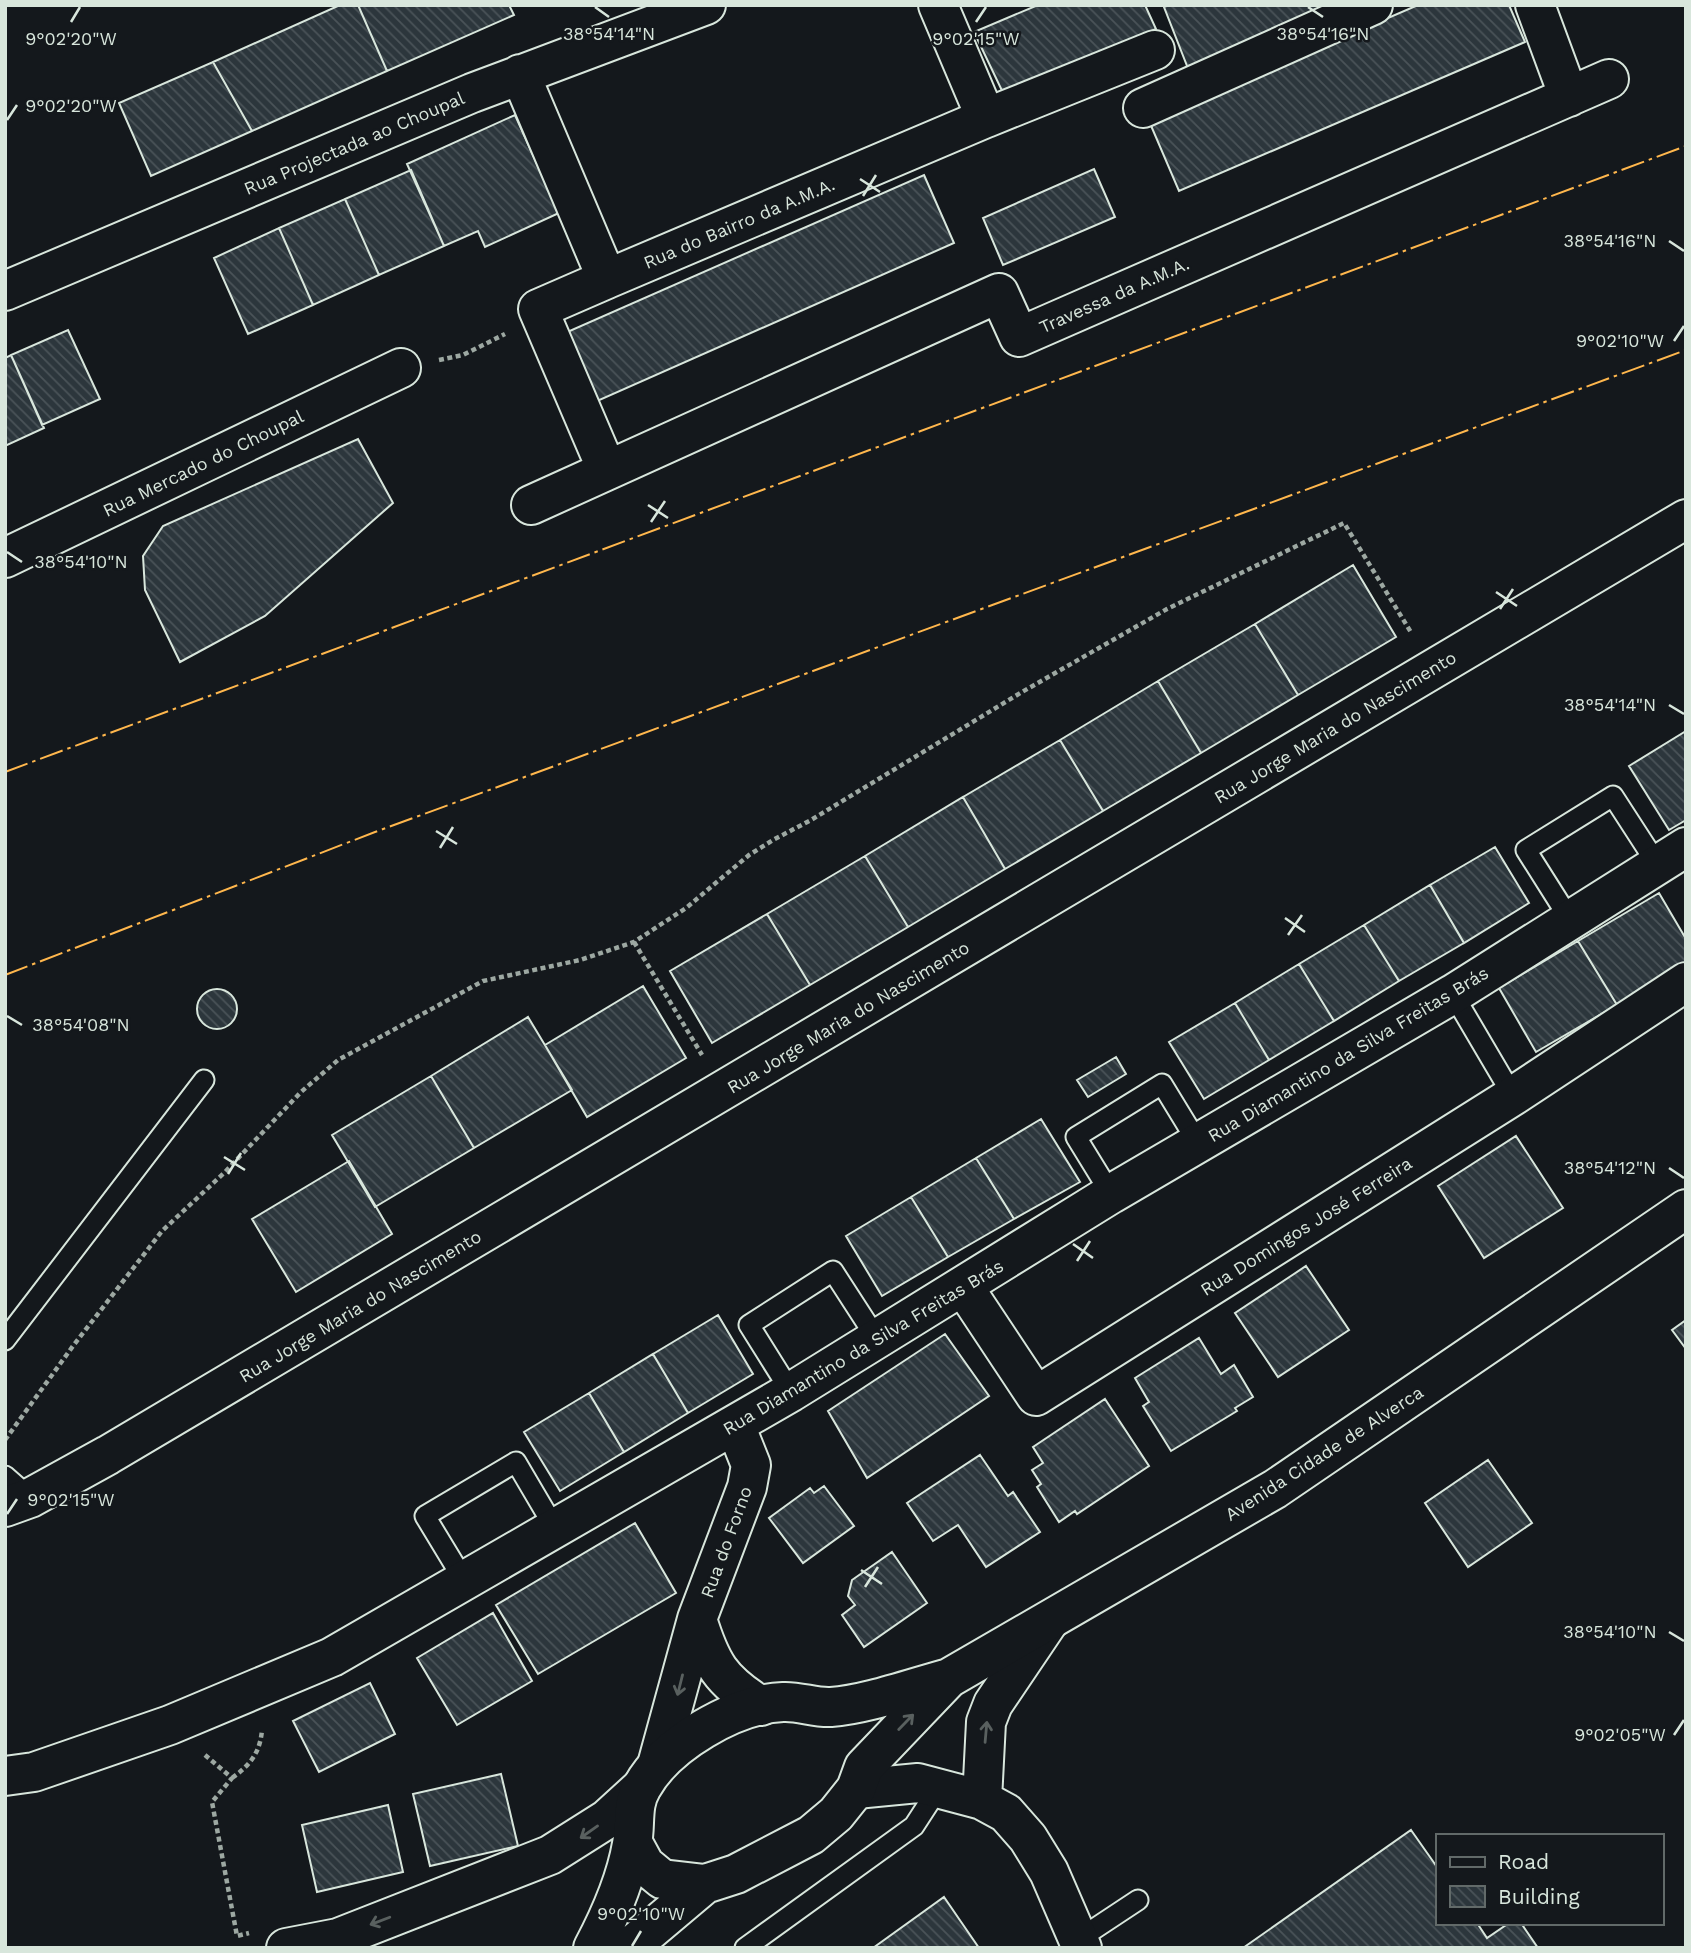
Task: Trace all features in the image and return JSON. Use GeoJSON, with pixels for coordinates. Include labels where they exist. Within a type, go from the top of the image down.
{"type":"FeatureCollection","features":[{"type":"Feature","properties":{"kind":"street","name":"Rua Projectada ao Choupal"},"geometry":{"type":"LineString","coordinates":[[5,291],[520,74],[706,5]]}},
{"type":"Feature","properties":{"kind":"street"},"geometry":{"type":"LineString","coordinates":[[938,5],[986,118]]}},
{"type":"Feature","properties":{"kind":"street"},"geometry":{"type":"LineString","coordinates":[[1143,108],[1373,5]]}},
{"type":"Feature","properties":{"kind":"street"},"geometry":{"type":"LineString","coordinates":[[1535,5],[1569,96]]}},
{"type":"Feature","properties":{"kind":"street","name":"Rua do Bairro da A.M.A."},"geometry":{"type":"LineString","coordinates":[[607,470],[538,309],[986,118],[1155,50]]}},
{"type":"Feature","properties":{"kind":"street"},"geometry":{"type":"LineString","coordinates":[[520,74],[607,279]]}},
{"type":"Feature","properties":{"kind":"street","name":"Travessa da A.M.A."},"geometry":{"type":"LineString","coordinates":[[531,505],[999,293],[1019,337],[1609,79]]}},
{"type":"Feature","properties":{"kind":"street","name":"Rua Mercado do Choupal"},"geometry":{"type":"LineString","coordinates":[[5,558],[401,368]]}},
{"type":"Feature","properties":{"kind":"street","name":"Rua Jorge Maria do Nascimento"},"geometry":{"type":"LineString","coordinates":[[13,1493],[108,1455],[1686,519]]}},
{"type":"Feature","properties":{"kind":"street","name":"Rua Diamantino da Silva Freitas Brás"},"geometry":{"type":"LineString","coordinates":[[5,1776],[34,1772],[170,1725],[332,1657],[791,1392],[1111,1194],[1452,993],[1671,855]]}},
{"type":"Feature","properties":{"kind":"street","name":"Rua Domingos José Ferreira"},"geometry":{"type":"LineString","coordinates":[[963,1286],[1036,1396],[1513,1096],[1686,982]]}},
{"type":"Feature","properties":{"kind":"street","name":"Avenida Cidade de Alverca"},"geometry":{"type":"LineString","coordinates":[[286,1948],[338,1938],[550,1855],[607,1819],[681,1742],[706,1727],[761,1706],[782,1702],[830,1707],[950,1678],[1275,1489],[1686,1209]]}},
{"type":"Feature","properties":{"kind":"street","name":"Rua do Forno"},"geometry":{"type":"LineString","coordinates":[[649,1777],[697,1619],[747,1487],[751,1465],[735,1425]]}},
{"type":"Feature","properties":{"kind":"street","name":"Rua do Forno"},"geometry":{"type":"LineString","coordinates":[[697,1619],[709,1658],[722,1677],[761,1706]]}},
{"type":"Feature","properties":{"kind":"street"},"geometry":{"type":"LineString","coordinates":[[982,1800],[986,1722],[993,1704],[1049,1620]]}},
{"type":"Feature","properties":{"kind":"street","name":"Avenida Cidade de Alverca"},"geometry":{"type":"LineString","coordinates":[[633,1843],[645,1865],[662,1879],[705,1884],[736,1874],[811,1835],[836,1814],[860,1778],[950,1678]]}},
{"type":"Feature","properties":{"kind":"street"},"geometry":{"type":"LineString","coordinates":[[830,1707],[849,1721],[861,1741],[860,1778],[918,1783],[982,1800],[1006,1813],[1028,1838],[1049,1872],[1080,1943]]}},
{"type":"Feature","properties":{"kind":"street"},"geometry":{"type":"LineString","coordinates":[[593,1948],[614,1905],[633,1843],[632,1816],[649,1777]]}},
{"type":"Feature","properties":{"kind":"street","name":"Avenida Cidade de Alverca"},"geometry":{"type":"LineString","coordinates":[[640,1944],[705,1884]]}},
{"type":"Feature","properties":{"kind":"lane"},"geometry":{"type":"LineString","coordinates":[[1569,918],[1526,850],[1614,796],[1671,855]]}},
{"type":"Feature","properties":{"kind":"lane"},"geometry":{"type":"LineString","coordinates":[[1452,993],[1513,1096]]}},
{"type":"Feature","properties":{"kind":"lane"},"geometry":{"type":"LineString","coordinates":[[5,1340],[204,1080]]}},
{"type":"Feature","properties":{"kind":"lane"},"geometry":{"type":"LineString","coordinates":[[1111,1194],[1076,1137],[1162,1084],[1198,1143]]}},
{"type":"Feature","properties":{"kind":"lane"},"geometry":{"type":"LineString","coordinates":[[791,1392],[749,1325],[832,1271],[877,1339]]}},
{"type":"Feature","properties":{"kind":"lane"},"geometry":{"type":"LineString","coordinates":[[465,1582],[425,1516],[516,1462],[556,1530]]}},
{"type":"Feature","properties":{"kind":"lane"},"geometry":{"type":"LineString","coordinates":[[745,1948],[914,1826],[937,1789]]}},
{"type":"Feature","properties":{"kind":"lane"},"geometry":{"type":"LineString","coordinates":[[1080,1943],[1138,1900]]}},
{"type":"Feature","properties":{"kind":"path"},"geometry":{"type":"LineString","coordinates":[[463,355],[496,341]]}},
{"type":"Feature","properties":{"kind":"path"},"geometry":{"type":"LineString","coordinates":[[5,1440],[162,1231],[225,1172],[301,1092],[338,1060],[483,981],[580,960],[634,942],[686,908],[749,855],[773,840],[1167,609],[1344,523],[1433,669]]}},
{"type":"Feature","properties":{"kind":"path"},"geometry":{"type":"LineString","coordinates":[[634,942],[723,1091]]}},
{"type":"Feature","properties":{"kind":"path"},"geometry":{"type":"LineString","coordinates":[[170,1725],[232,1778],[212,1802],[213,1823],[236,1936],[250,1933]]}},
{"type":"Feature","properties":{"kind":"building"},"geometry":{"type":"Polygon","coordinates":[[[340,5],[358,5],[387,71],[252,131],[213,62],[340,5]]]}},
{"type":"Feature","properties":{"kind":"building"},"geometry":{"type":"Polygon","coordinates":[[[358,5],[509,5],[514,15],[387,71],[358,5]]]}},
{"type":"Feature","properties":{"kind":"building"},"geometry":{"type":"Polygon","coordinates":[[[1038,5],[1145,5],[1156,29],[1005,97],[974,32],[1038,5]]]}},
{"type":"Feature","properties":{"kind":"building"},"geometry":{"type":"Polygon","coordinates":[[[1340,5],[1189,71],[1164,7],[1340,5]]]}},
{"type":"Feature","properties":{"kind":"building"},"geometry":{"type":"Polygon","coordinates":[[[1418,5],[1509,5],[1525,42],[1179,191],[1149,121],[1418,5]]]}},
{"type":"Feature","properties":{"kind":"building"},"geometry":{"type":"Polygon","coordinates":[[[213,62],[252,131],[151,176],[119,103],[213,62]]]}},
{"type":"Feature","properties":{"kind":"building"},"geometry":{"type":"Polygon","coordinates":[[[515,115],[559,213],[485,247],[478,231],[444,246],[407,164],[515,115]]]}},
{"type":"Feature","properties":{"kind":"building"},"geometry":{"type":"Polygon","coordinates":[[[1094,169],[1115,217],[1003,265],[983,218],[1094,169]]]}},
{"type":"Feature","properties":{"kind":"building"},"geometry":{"type":"Polygon","coordinates":[[[411,170],[444,246],[379,275],[345,199],[411,170]]]}},
{"type":"Feature","properties":{"kind":"building"},"geometry":{"type":"Polygon","coordinates":[[[924,175],[954,243],[595,402],[565,333],[924,175]]]}},
{"type":"Feature","properties":{"kind":"building"},"geometry":{"type":"Polygon","coordinates":[[[345,199],[379,275],[313,305],[279,228],[345,199]]]}},
{"type":"Feature","properties":{"kind":"building"},"geometry":{"type":"Polygon","coordinates":[[[279,228],[313,305],[248,334],[214,258],[279,228]]]}},
{"type":"Feature","properties":{"kind":"building"},"geometry":{"type":"Polygon","coordinates":[[[68,330],[100,399],[42,425],[11,355],[68,330]]]}},
{"type":"Feature","properties":{"kind":"building"},"geometry":{"type":"Polygon","coordinates":[[[11,355],[44,428],[5,446],[5,358],[11,355]]]}},
{"type":"Feature","properties":{"kind":"building"},"geometry":{"type":"Polygon","coordinates":[[[358,439],[393,503],[265,616],[180,662],[145,590],[143,556],[163,526],[358,439]]]}},
{"type":"Feature","properties":{"kind":"building"},"geometry":{"type":"Polygon","coordinates":[[[1353,565],[1396,637],[1298,695],[1255,624],[1353,565]]]}},
{"type":"Feature","properties":{"kind":"building"},"geometry":{"type":"Polygon","coordinates":[[[1255,624],[1298,695],[1201,753],[1158,681],[1255,624]]]}},
{"type":"Feature","properties":{"kind":"building"},"geometry":{"type":"Polygon","coordinates":[[[1158,681],[1201,753],[1103,811],[1060,740],[1158,681]]]}},
{"type":"Feature","properties":{"kind":"building"},"geometry":{"type":"Polygon","coordinates":[[[1686,731],[1686,820],[1669,830],[1629,766],[1686,731]]]}},
{"type":"Feature","properties":{"kind":"building"},"geometry":{"type":"Polygon","coordinates":[[[1060,740],[1103,811],[1005,869],[963,797],[1060,740]]]}},
{"type":"Feature","properties":{"kind":"building"},"geometry":{"type":"Polygon","coordinates":[[[963,797],[1005,869],[908,927],[865,856],[963,797]]]}},
{"type":"Feature","properties":{"kind":"building"},"geometry":{"type":"Polygon","coordinates":[[[1495,847],[1529,903],[1464,943],[1430,885],[1495,847]]]}},
{"type":"Feature","properties":{"kind":"building"},"geometry":{"type":"Polygon","coordinates":[[[865,856],[908,927],[810,985],[767,914],[865,856]]]}},
{"type":"Feature","properties":{"kind":"building"},"geometry":{"type":"Polygon","coordinates":[[[1430,885],[1464,943],[1399,981],[1364,925],[1430,885]]]}},
{"type":"Feature","properties":{"kind":"building"},"geometry":{"type":"Polygon","coordinates":[[[1659,893],[1686,939],[1686,965],[1617,1005],[1578,941],[1659,893]]]}},
{"type":"Feature","properties":{"kind":"building"},"geometry":{"type":"Polygon","coordinates":[[[767,914],[810,985],[712,1043],[670,971],[767,914]]]}},
{"type":"Feature","properties":{"kind":"building"},"geometry":{"type":"Polygon","coordinates":[[[1364,925],[1399,981],[1334,1021],[1299,964],[1364,925]]]}},
{"type":"Feature","properties":{"kind":"building"},"geometry":{"type":"Polygon","coordinates":[[[1578,941],[1617,1005],[1536,1052],[1499,988],[1578,941]]]}},
{"type":"Feature","properties":{"kind":"building"},"geometry":{"type":"Polygon","coordinates":[[[1299,964],[1334,1021],[1269,1060],[1235,1003],[1299,964]]]}},
{"type":"Feature","properties":{"kind":"building"},"geometry":{"type":"Polygon","coordinates":[[[643,986],[686,1058],[587,1117],[545,1045],[643,986]]]}},
{"type":"Feature","properties":{"kind":"building"},"geometry":{"type":"Polygon","coordinates":[[[217,989],[231,995],[237,1009],[231,1023],[217,1029],[203,1023],[197,1009],[203,995],[217,989]]]}},
{"type":"Feature","properties":{"kind":"building"},"geometry":{"type":"Polygon","coordinates":[[[1235,1003],[1269,1060],[1204,1099],[1169,1042],[1235,1003]]]}},
{"type":"Feature","properties":{"kind":"building"},"geometry":{"type":"Polygon","coordinates":[[[528,1017],[572,1090],[474,1148],[431,1076],[528,1017]]]}},
{"type":"Feature","properties":{"kind":"building"},"geometry":{"type":"Polygon","coordinates":[[[1116,1057],[1126,1074],[1088,1097],[1077,1080],[1116,1057]]]}},
{"type":"Feature","properties":{"kind":"building"},"geometry":{"type":"Polygon","coordinates":[[[431,1076],[474,1148],[375,1207],[332,1135],[431,1076]]]}},
{"type":"Feature","properties":{"kind":"building"},"geometry":{"type":"Polygon","coordinates":[[[1041,1119],[1080,1182],[1014,1219],[976,1158],[1041,1119]]]}},
{"type":"Feature","properties":{"kind":"building"},"geometry":{"type":"Polygon","coordinates":[[[1516,1136],[1563,1208],[1484,1258],[1438,1186],[1516,1136]]]}},
{"type":"Feature","properties":{"kind":"building"},"geometry":{"type":"Polygon","coordinates":[[[976,1158],[1014,1219],[948,1257],[911,1197],[976,1158]]]}},
{"type":"Feature","properties":{"kind":"building"},"geometry":{"type":"Polygon","coordinates":[[[349,1161],[392,1234],[296,1292],[252,1219],[349,1161]]]}},
{"type":"Feature","properties":{"kind":"building"},"geometry":{"type":"Polygon","coordinates":[[[911,1197],[948,1257],[882,1296],[846,1236],[911,1197]]]}},
{"type":"Feature","properties":{"kind":"building"},"geometry":{"type":"Polygon","coordinates":[[[1306,1266],[1349,1330],[1278,1377],[1235,1313],[1306,1266]]]}},
{"type":"Feature","properties":{"kind":"building"},"geometry":{"type":"Polygon","coordinates":[[[718,1315],[753,1374],[688,1413],[653,1354],[718,1315]]]}},
{"type":"Feature","properties":{"kind":"building"},"geometry":{"type":"Polygon","coordinates":[[[1686,1320],[1686,1349],[1672,1330],[1686,1320]]]}},
{"type":"Feature","properties":{"kind":"building"},"geometry":{"type":"Polygon","coordinates":[[[945,1334],[989,1396],[867,1478],[828,1411],[945,1334]]]}},
{"type":"Feature","properties":{"kind":"building"},"geometry":{"type":"Polygon","coordinates":[[[1199,1338],[1221,1374],[1234,1365],[1253,1397],[1235,1408],[1237,1411],[1171,1451],[1143,1406],[1149,1402],[1135,1378],[1199,1338]]]}},
{"type":"Feature","properties":{"kind":"building"},"geometry":{"type":"Polygon","coordinates":[[[653,1354],[688,1413],[624,1452],[589,1393],[653,1354]]]}},
{"type":"Feature","properties":{"kind":"building"},"geometry":{"type":"Polygon","coordinates":[[[589,1393],[624,1452],[560,1491],[524,1432],[589,1393]]]}},
{"type":"Feature","properties":{"kind":"building"},"geometry":{"type":"Polygon","coordinates":[[[1105,1399],[1149,1466],[1077,1514],[1075,1511],[1059,1522],[1037,1487],[1041,1484],[1032,1470],[1043,1463],[1033,1447],[1105,1399]]]}},
{"type":"Feature","properties":{"kind":"building"},"geometry":{"type":"Polygon","coordinates":[[[980,1455],[1008,1496],[1013,1492],[1040,1532],[986,1567],[958,1525],[933,1541],[907,1503],[980,1455]]]}},
{"type":"Feature","properties":{"kind":"building"},"geometry":{"type":"Polygon","coordinates":[[[1488,1460],[1532,1523],[1468,1567],[1425,1503],[1488,1460]]]}},
{"type":"Feature","properties":{"kind":"building"},"geometry":{"type":"Polygon","coordinates":[[[824,1486],[854,1526],[803,1563],[769,1518],[810,1488],[814,1493],[824,1486]]]}},
{"type":"Feature","properties":{"kind":"building"},"geometry":{"type":"Polygon","coordinates":[[[635,1523],[676,1593],[538,1674],[496,1605],[635,1523]]]}},
{"type":"Feature","properties":{"kind":"building"},"geometry":{"type":"Polygon","coordinates":[[[892,1552],[927,1603],[864,1647],[842,1615],[855,1605],[848,1596],[852,1580],[892,1552]]]}},
{"type":"Feature","properties":{"kind":"building"},"geometry":{"type":"Polygon","coordinates":[[[493,1613],[532,1681],[457,1725],[417,1658],[493,1613]]]}},
{"type":"Feature","properties":{"kind":"building"},"geometry":{"type":"Polygon","coordinates":[[[370,1683],[395,1734],[319,1772],[293,1721],[370,1683]]]}},
{"type":"Feature","properties":{"kind":"building"},"geometry":{"type":"Polygon","coordinates":[[[501,1774],[518,1846],[430,1866],[413,1794],[501,1774]]]}},
{"type":"Feature","properties":{"kind":"building"},"geometry":{"type":"Polygon","coordinates":[[[388,1805],[403,1872],[317,1892],[302,1825],[388,1805]]]}},
{"type":"Feature","properties":{"kind":"building"},"geometry":{"type":"Polygon","coordinates":[[[1411,1830],[1436,1866],[1436,1925],[1478,1925],[1487,1938],[1506,1925],[1522,1925],[1538,1948],[1243,1948],[1411,1830]]]}},
{"type":"Feature","properties":{"kind":"building"},"geometry":{"type":"Polygon","coordinates":[[[944,1897],[979,1948],[873,1948],[944,1897]]]}},
{"type":"Feature","properties":{"kind":"power"},"geometry":{"type":"LineString","coordinates":[[5,772],[1686,146]]}},
{"type":"Feature","properties":{"kind":"power"},"geometry":{"type":"LineString","coordinates":[[5,975],[375,832],[1686,350]]}}]}
